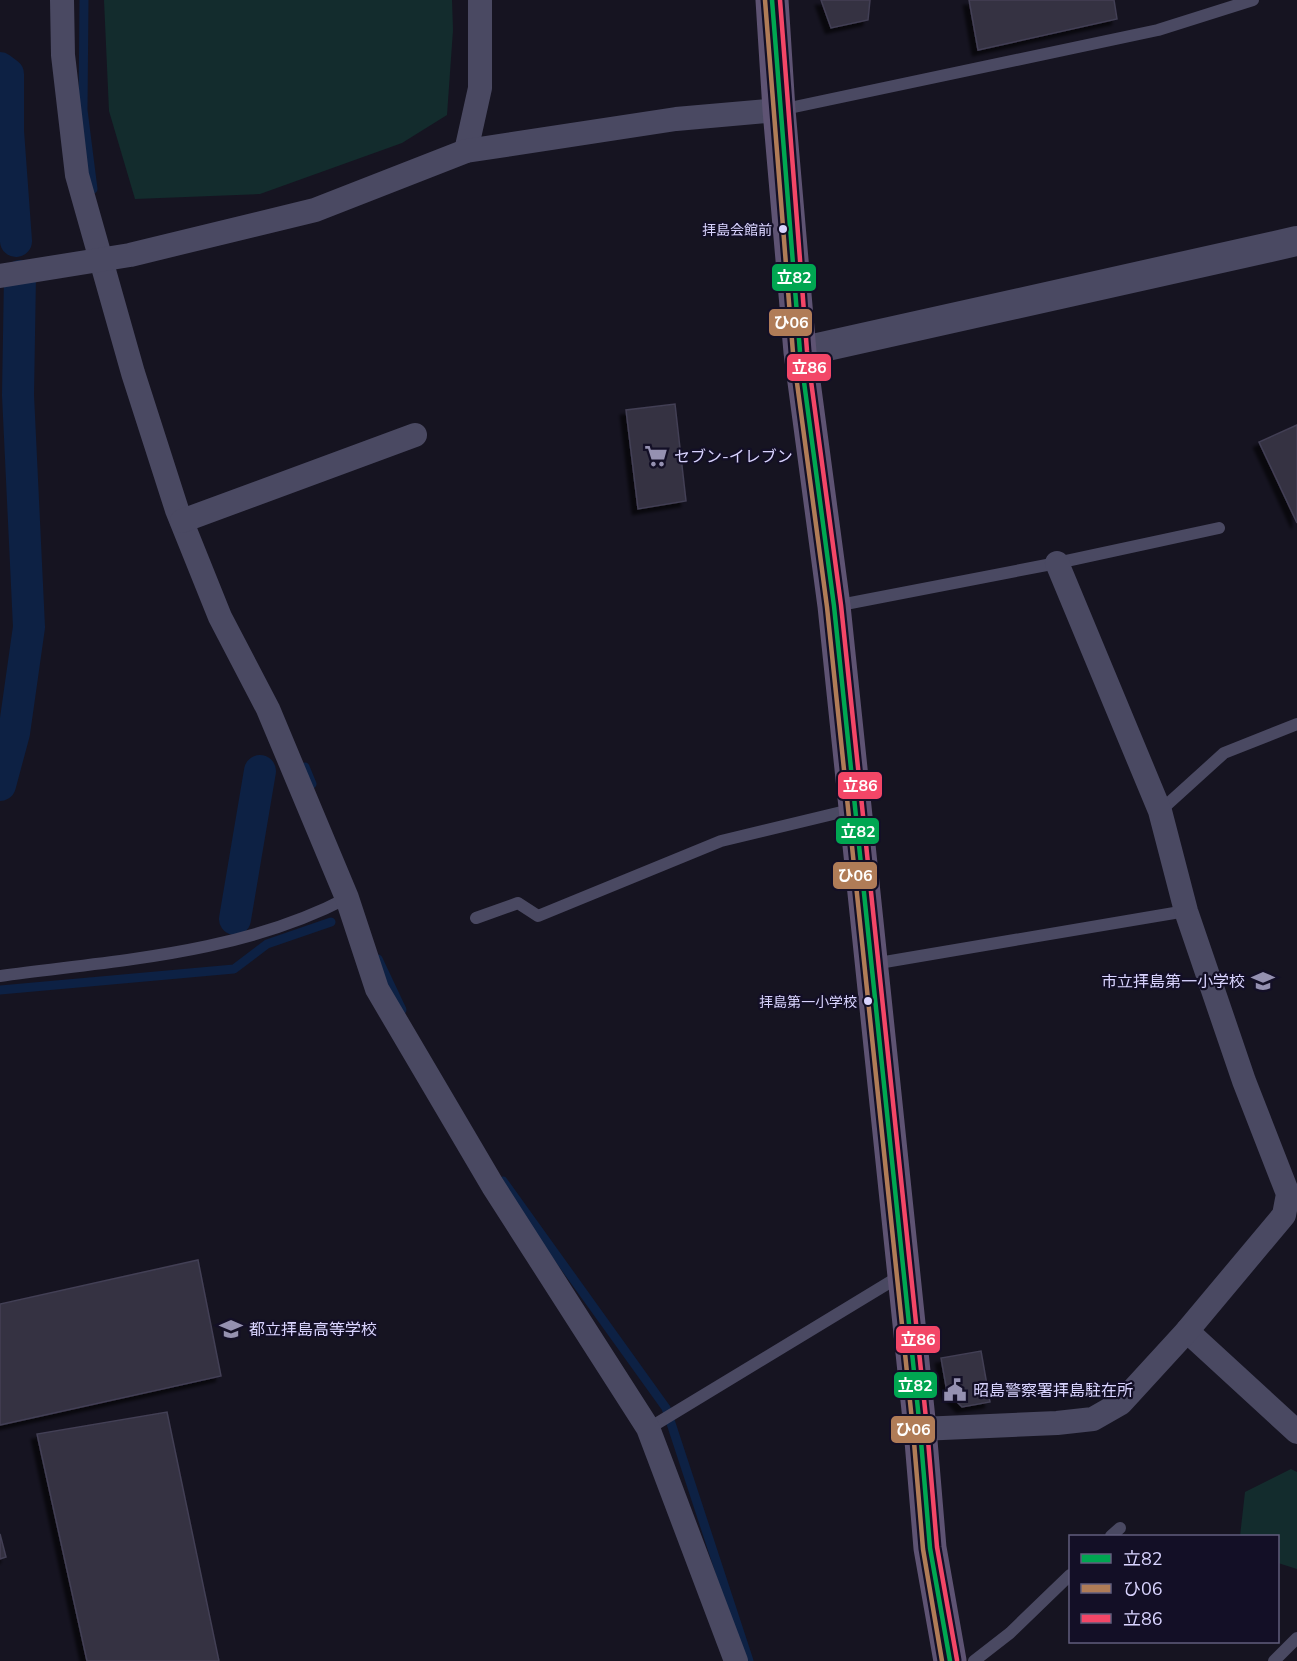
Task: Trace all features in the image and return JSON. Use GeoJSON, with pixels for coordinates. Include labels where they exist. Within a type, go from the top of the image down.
{"type":"FeatureCollection","features":[{"type":"Feature","properties":{"kind":"main road"},"geometry":{"type":"LineString","coordinates":[[772,0],[778,110],[801,352],[834,606],[856,808],[920,1429],[930,1548],[950,1661]]}},
{"type":"Feature","properties":{"kind":"street"},"geometry":{"type":"LineString","coordinates":[[62,0],[63,55],[77,176],[133,373],[182,521],[220,617],[268,710],[347,897],[377,989],[493,1186],[650,1428],[736,1661]]}},
{"type":"Feature","properties":{"kind":"street"},"geometry":{"type":"LineString","coordinates":[[466,151],[480,88],[480,0]]}},
{"type":"Feature","properties":{"kind":"street"},"geometry":{"type":"LineString","coordinates":[[0,276],[130,255],[315,210],[466,151],[676,119],[778,110]]}},
{"type":"Feature","properties":{"kind":"street"},"geometry":{"type":"LineString","coordinates":[[801,352],[1297,241]]}},
{"type":"Feature","properties":{"kind":"street"},"geometry":{"type":"LineString","coordinates":[[182,521],[415,435]]}},
{"type":"Feature","properties":{"kind":"street"},"geometry":{"type":"LineString","coordinates":[[920,1429],[1057,1423],[1093,1419],[1121,1403],[1187,1331],[1284,1215],[1288,1194],[1244,1081],[1186,911],[1160,811],[1057,563]]}},
{"type":"Feature","properties":{"kind":"street"},"geometry":{"type":"LineString","coordinates":[[1187,1331],[1297,1431]]}},
{"type":"Feature","properties":{"kind":"lane"},"geometry":{"type":"LineString","coordinates":[[778,110],[1158,30],[1253,0]]}},
{"type":"Feature","properties":{"kind":"lane"},"geometry":{"type":"LineString","coordinates":[[834,606],[1057,563],[1219,528]]}},
{"type":"Feature","properties":{"kind":"lane"},"geometry":{"type":"LineString","coordinates":[[1160,811],[1224,753],[1297,724]]}},
{"type":"Feature","properties":{"kind":"lane"},"geometry":{"type":"LineString","coordinates":[[476,918],[518,903],[538,916],[721,841],[856,808]]}},
{"type":"Feature","properties":{"kind":"lane"},"geometry":{"type":"LineString","coordinates":[[0,975],[206,948],[313,915],[347,897]]}},
{"type":"Feature","properties":{"kind":"lane"},"geometry":{"type":"LineString","coordinates":[[872,964],[1186,911]]}},
{"type":"Feature","properties":{"kind":"lane"},"geometry":{"type":"LineString","coordinates":[[650,1428],[904,1274]]}},
{"type":"Feature","properties":{"kind":"lane"},"geometry":{"type":"LineString","coordinates":[[974,1661],[1010,1633],[1069,1577]]}},
{"type":"Feature","properties":{"kind":"lane"},"geometry":{"type":"LineString","coordinates":[[1274,1661],[1297,1638]]}},
{"type":"Feature","properties":{"kind":"green space"},"geometry":{"type":"Polygon","coordinates":[[[104,0],[452,0],[453,30],[447,115],[402,143],[260,194],[135,199],[109,111],[104,0]]]}},
{"type":"Feature","properties":{"kind":"green space"},"geometry":{"type":"Polygon","coordinates":[[[1291,1469],[1297,1472],[1297,1569],[1279,1563],[1279,1535],[1240,1535],[1245,1492],[1291,1469]]]}},
{"type":"Feature","properties":{"kind":"building"},"geometry":{"type":"Polygon","coordinates":[[[821,0],[870,0],[868,20],[831,28],[821,0]]]}},
{"type":"Feature","properties":{"kind":"building"},"geometry":{"type":"Polygon","coordinates":[[[969,0],[1114,0],[1117,19],[978,50],[969,0]]]}},
{"type":"Feature","properties":{"kind":"building","name":"セブン-イレブン"},"geometry":{"type":"Polygon","coordinates":[[[675,404],[686,501],[638,509],[626,410],[675,404]]]}},
{"type":"Feature","properties":{"kind":"building"},"geometry":{"type":"Polygon","coordinates":[[[1297,425],[1297,523],[1259,442],[1297,425]]]}},
{"type":"Feature","properties":{"kind":"building"},"geometry":{"type":"Polygon","coordinates":[[[198,1260],[221,1376],[0,1425],[0,1304],[198,1260]]]}},
{"type":"Feature","properties":{"kind":"building"},"geometry":{"type":"Polygon","coordinates":[[[981,1351],[990,1402],[962,1407],[947,1392],[941,1358],[981,1351]]]}},
{"type":"Feature","properties":{"kind":"building"},"geometry":{"type":"Polygon","coordinates":[[[167,1412],[219,1661],[87,1661],[37,1434],[167,1412]]]}},
{"type":"Feature","properties":{"kind":"building"},"geometry":{"type":"Polygon","coordinates":[[[0,1534],[6,1557],[0,1559],[0,1534]]]}},
{"type":"Feature","properties":{"kind":"waterway"},"geometry":{"type":"LineString","coordinates":[[84,0],[83,110],[93,189]]}},
{"type":"Feature","properties":{"kind":"waterway"},"geometry":{"type":"LineString","coordinates":[[0,68],[8,74],[8,131],[16,241]]}},
{"type":"Feature","properties":{"kind":"waterway"},"geometry":{"type":"LineString","coordinates":[[0,785],[14,733],[29,627],[18,395],[20,276]]}},
{"type":"Feature","properties":{"kind":"waterway"},"geometry":{"type":"LineString","coordinates":[[305,767],[312,784]]}},
{"type":"Feature","properties":{"kind":"waterway"},"geometry":{"type":"LineString","coordinates":[[235,919],[260,771]]}},
{"type":"Feature","properties":{"kind":"waterway"},"geometry":{"type":"LineString","coordinates":[[0,990],[234,969],[267,944],[331,922]]}},
{"type":"Feature","properties":{"kind":"waterway"},"geometry":{"type":"LineString","coordinates":[[378,959],[402,1010]]}},
{"type":"Feature","properties":{"kind":"waterway"},"geometry":{"type":"LineString","coordinates":[[503,1181],[666,1408],[749,1661]]}},
{"type":"Feature","properties":{"kind":"transit line","name":"ひ06"},"geometry":{"type":"LineString","coordinates":[[765,0],[793,353],[827,607],[913,1430],[923,1549],[942,1661]]}},
{"type":"Feature","properties":{"kind":"transit line","name":"立82"},"geometry":{"type":"LineString","coordinates":[[772,0],[800,352],[834,606],[920,1429],[930,1548],[950,1661]]}},
{"type":"Feature","properties":{"kind":"transit line","name":"立86"},"geometry":{"type":"LineString","coordinates":[[780,0],[807,351],[841,605],[927,1428],[937,1547],[957,1660]]}},
{"type":"Feature","properties":{"kind":"place","name":"拝島会館前"},"geometry":{"type":"Point","coordinates":[783,229]}},
{"type":"Feature","properties":{"kind":"place","name":"セブン-イレブン"},"geometry":{"type":"Point","coordinates":[656,456]}},
{"type":"Feature","properties":{"kind":"place","name":"市立拝島第一小学校"},"geometry":{"type":"Point","coordinates":[1263,981]}},
{"type":"Feature","properties":{"kind":"place","name":"拝島第一小学校"},"geometry":{"type":"Point","coordinates":[868,1001]}},
{"type":"Feature","properties":{"kind":"place","name":"都立拝島高等学校"},"geometry":{"type":"Point","coordinates":[231,1329]}},
{"type":"Feature","properties":{"kind":"place","name":"昭島警察署拝島駐在所"},"geometry":{"type":"Point","coordinates":[955,1390]}}]}
